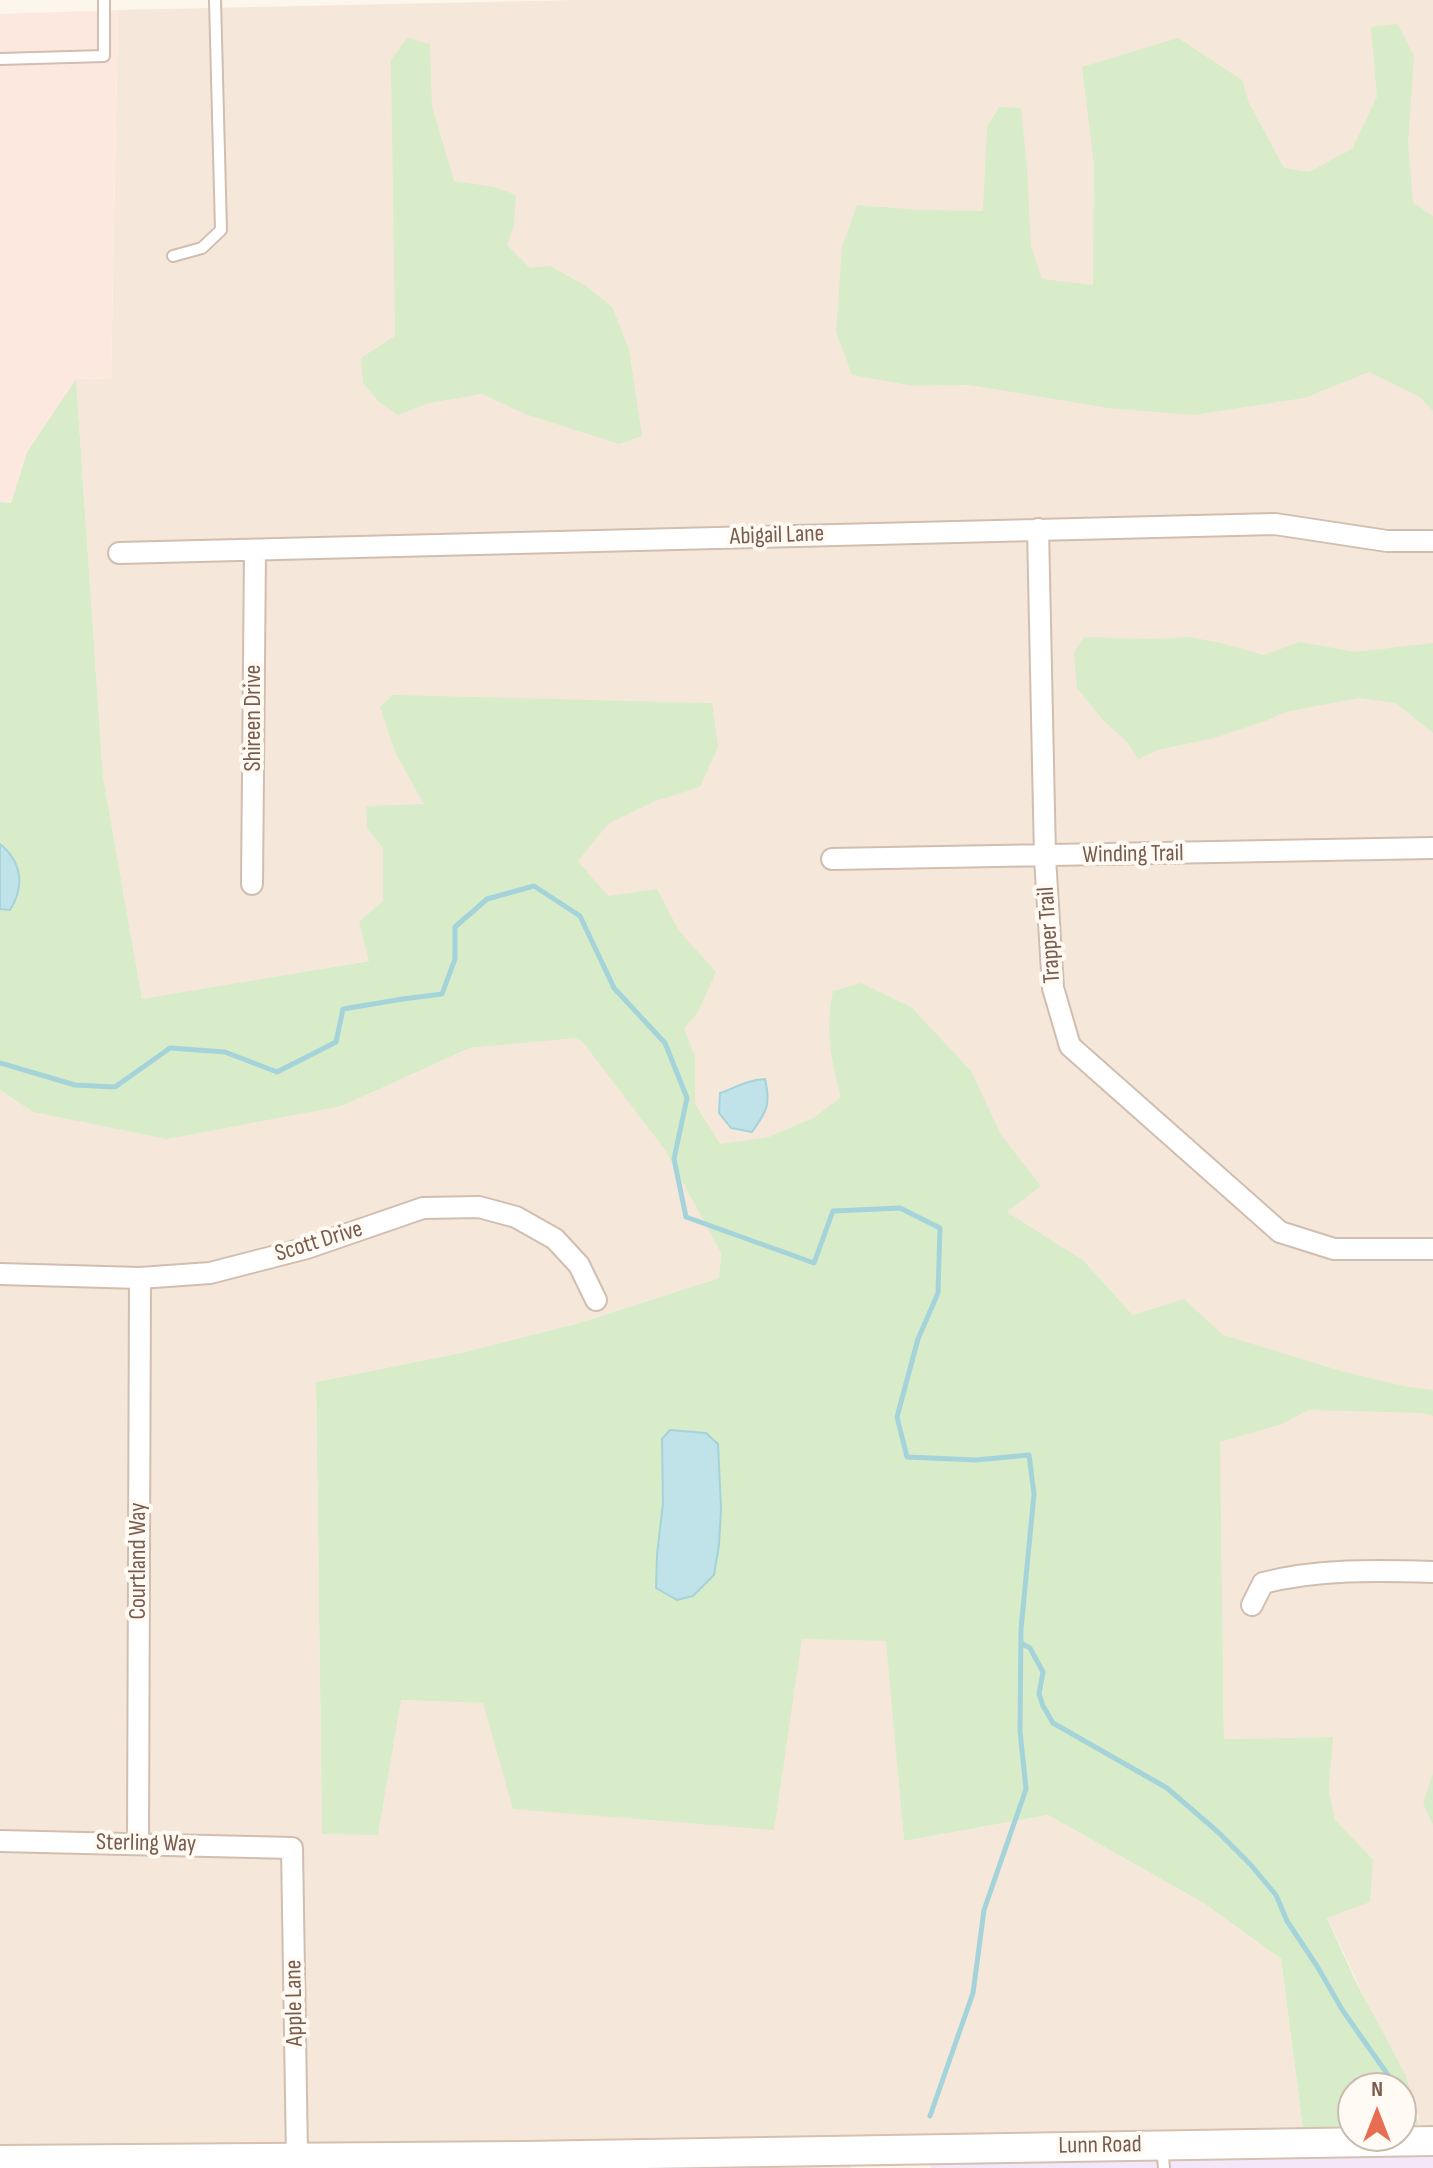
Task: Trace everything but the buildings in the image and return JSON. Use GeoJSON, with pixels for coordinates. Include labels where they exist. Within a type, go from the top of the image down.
{"type":"FeatureCollection","features":[{"type":"Feature","properties":{"kind":"street","name":"Abigail Lane"},"geometry":{"type":"LineString","coordinates":[[119,553],[1275,524],[1387,541],[1433,541]]}},
{"type":"Feature","properties":{"kind":"street","name":"Trapper Trail"},"geometry":{"type":"LineString","coordinates":[[1038,529],[1045,857],[1053,988],[1070,1046],[1280,1232],[1334,1249],[1433,1249]]}},
{"type":"Feature","properties":{"kind":"street","name":"Shireen Drive"},"geometry":{"type":"LineString","coordinates":[[252,884],[255,551]]}},
{"type":"Feature","properties":{"kind":"street","name":"Winding Trail"},"geometry":{"type":"LineString","coordinates":[[832,859],[1433,848]]}},
{"type":"Feature","properties":{"kind":"street","name":"Scott Drive"},"geometry":{"type":"LineString","coordinates":[[0,1274],[140,1278],[210,1273],[307,1248],[423,1208],[479,1207],[516,1217],[555,1239],[579,1265],[596,1300]]}},
{"type":"Feature","properties":{"kind":"street","name":"Courtland Way"},"geometry":{"type":"LineString","coordinates":[[138,1843],[140,1278]]}},
{"type":"Feature","properties":{"kind":"street"},"geometry":{"type":"LineString","coordinates":[[1252,1605],[1263,1583],[1285,1577],[1328,1573],[1433,1572]]}},
{"type":"Feature","properties":{"kind":"street","name":"Sterling Way"},"geometry":{"type":"LineString","coordinates":[[0,1841],[292,1848]]}},
{"type":"Feature","properties":{"kind":"street","name":"Apple Lane"},"geometry":{"type":"LineString","coordinates":[[292,1848],[297,2157]]}},
{"type":"Feature","properties":{"kind":"street","name":"Lunn Road"},"geometry":{"type":"LineString","coordinates":[[0,2160],[297,2157],[524,2162],[1163,2157],[1433,2141]]}},
{"type":"Feature","properties":{"kind":"lane"},"geometry":{"type":"LineString","coordinates":[[0,59],[104,56],[104,0]]}},
{"type":"Feature","properties":{"kind":"lane"},"geometry":{"type":"LineString","coordinates":[[173,256],[202,248],[221,230],[215,0]]}},
{"type":"Feature","properties":{"kind":"shaded area"},"geometry":{"type":"Polygon","coordinates":[[[576,0],[1433,0],[1433,2128],[1420,2128],[1417,2072],[1399,2072],[1327,1917],[1373,1861],[1335,1819],[1329,1788],[1332,1737],[1224,1739],[1219,1409],[1084,1261],[667,1151],[721,1253],[719,1278],[579,1323],[465,1352],[316,1382],[322,1833],[378,1835],[400,1700],[483,1703],[802,1638],[887,1641],[904,1841],[1048,1815],[1205,1904],[1281,1959],[1303,2129],[451,2143],[0,2146],[0,1090],[33,1112],[342,1106],[470,1048],[577,1037],[402,955],[142,1000],[103,778],[76,379],[111,378],[118,10],[576,0]]]}},
{"type":"Feature","properties":{"kind":"shaded area"},"geometry":{"type":"Polygon","coordinates":[[[118,10],[111,378],[76,379],[27,452],[11,503],[0,502],[0,14],[118,10]]]}},
{"type":"Feature","properties":{"kind":"shaded area"},"geometry":{"type":"Polygon","coordinates":[[[1433,2154],[1433,2168],[931,2168],[930,2163],[1433,2154]]]}},
{"type":"Feature","properties":{"kind":"shaded area"},"geometry":{"type":"Polygon","coordinates":[[[849,2160],[851,2168],[547,2168],[849,2160]]]}},
{"type":"Feature","properties":{"kind":"green space"},"geometry":{"type":"Polygon","coordinates":[[[1398,24],[1414,56],[1408,143],[1413,203],[1433,216],[1433,411],[1420,397],[1369,372],[1304,398],[1194,415],[1108,408],[969,385],[914,386],[852,375],[836,332],[842,247],[857,205],[983,211],[987,127],[999,107],[1021,108],[1031,246],[1042,279],[1093,285],[1094,165],[1082,67],[1178,38],[1242,80],[1249,103],[1284,168],[1309,172],[1352,149],[1377,97],[1371,27],[1398,24]]]}},
{"type":"Feature","properties":{"kind":"green space"},"geometry":{"type":"Polygon","coordinates":[[[407,38],[430,44],[432,106],[454,181],[495,187],[516,195],[514,225],[507,245],[530,268],[550,266],[586,286],[612,307],[629,349],[642,436],[619,444],[525,414],[482,394],[429,403],[398,415],[379,402],[363,383],[361,358],[395,336],[391,60],[407,38]]]}},
{"type":"Feature","properties":{"kind":"green space"},"geometry":{"type":"Polygon","coordinates":[[[76,379],[103,777],[142,999],[369,961],[359,922],[383,901],[383,848],[367,828],[366,806],[424,804],[396,754],[380,707],[393,695],[712,703],[718,747],[700,787],[655,801],[608,824],[578,861],[608,896],[657,889],[679,931],[716,972],[697,1014],[684,1028],[695,1056],[695,1104],[720,1144],[769,1137],[815,1117],[841,1097],[830,1044],[829,1018],[833,991],[861,983],[911,1007],[971,1071],[1001,1135],[1041,1186],[1007,1212],[1084,1261],[1133,1315],[1184,1299],[1223,1335],[1341,1371],[1433,1390],[1433,1416],[1424,1413],[1308,1410],[1282,1424],[1220,1442],[1224,1739],[1333,1737],[1329,1788],[1335,1819],[1373,1860],[1370,1902],[1327,1918],[1356,1982],[1404,2072],[1337,2072],[1337,2129],[1303,2129],[1281,1959],[1205,1904],[1048,1815],[904,1841],[886,1641],[802,1639],[774,1830],[513,1809],[483,1703],[401,1700],[378,1835],[322,1834],[316,1382],[465,1352],[579,1323],[719,1278],[721,1253],[666,1151],[582,1041],[575,1038],[470,1048],[342,1106],[167,1139],[33,1112],[0,1090],[0,502],[11,503],[27,452],[76,379]]]}},
{"type":"Feature","properties":{"kind":"green space"},"geometry":{"type":"Polygon","coordinates":[[[1084,637],[1189,637],[1264,655],[1299,642],[1356,652],[1433,643],[1433,733],[1396,703],[1359,698],[1285,712],[1214,738],[1158,750],[1138,759],[1128,743],[1102,719],[1077,688],[1074,653],[1084,637]]]}},
{"type":"Feature","properties":{"kind":"green space"},"geometry":{"type":"Polygon","coordinates":[[[1433,1773],[1433,1825],[1423,1803],[1433,1773]]]}},
{"type":"Feature","properties":{"kind":"water"},"geometry":{"type":"Polygon","coordinates":[[[0,844],[13,859],[19,875],[18,892],[10,910],[0,909],[0,844]]]}},
{"type":"Feature","properties":{"kind":"water"},"geometry":{"type":"Polygon","coordinates":[[[765,1079],[767,1102],[757,1125],[752,1132],[731,1128],[719,1113],[720,1093],[747,1082],[765,1079]]]}},
{"type":"Feature","properties":{"kind":"water"},"geometry":{"type":"Polygon","coordinates":[[[670,1430],[706,1433],[718,1444],[721,1508],[714,1575],[693,1596],[677,1600],[656,1588],[663,1503],[662,1439],[670,1430]]]}},
{"type":"Feature","properties":{"kind":"waterway"},"geometry":{"type":"LineString","coordinates":[[0,1063],[75,1085],[115,1087],[170,1048],[225,1052],[277,1072],[336,1042],[343,1009],[442,994],[455,959],[455,927],[487,899],[534,886],[580,916],[614,988],[665,1043],[687,1098],[674,1159],[686,1217],[814,1263],[833,1211],[900,1208],[940,1228],[938,1293],[918,1339],[897,1417],[907,1457],[976,1460],[1029,1455],[1034,1494],[1021,1629],[1020,1731],[1026,1789],[984,1910],[973,1993],[930,2116]]}},
{"type":"Feature","properties":{"kind":"waterway"},"geometry":{"type":"LineString","coordinates":[[1021,1643],[1030,1648],[1043,1672],[1039,1694],[1053,1723],[1167,1788],[1250,1864],[1276,1895],[1287,1921],[1343,2011],[1386,2072]]}}]}
